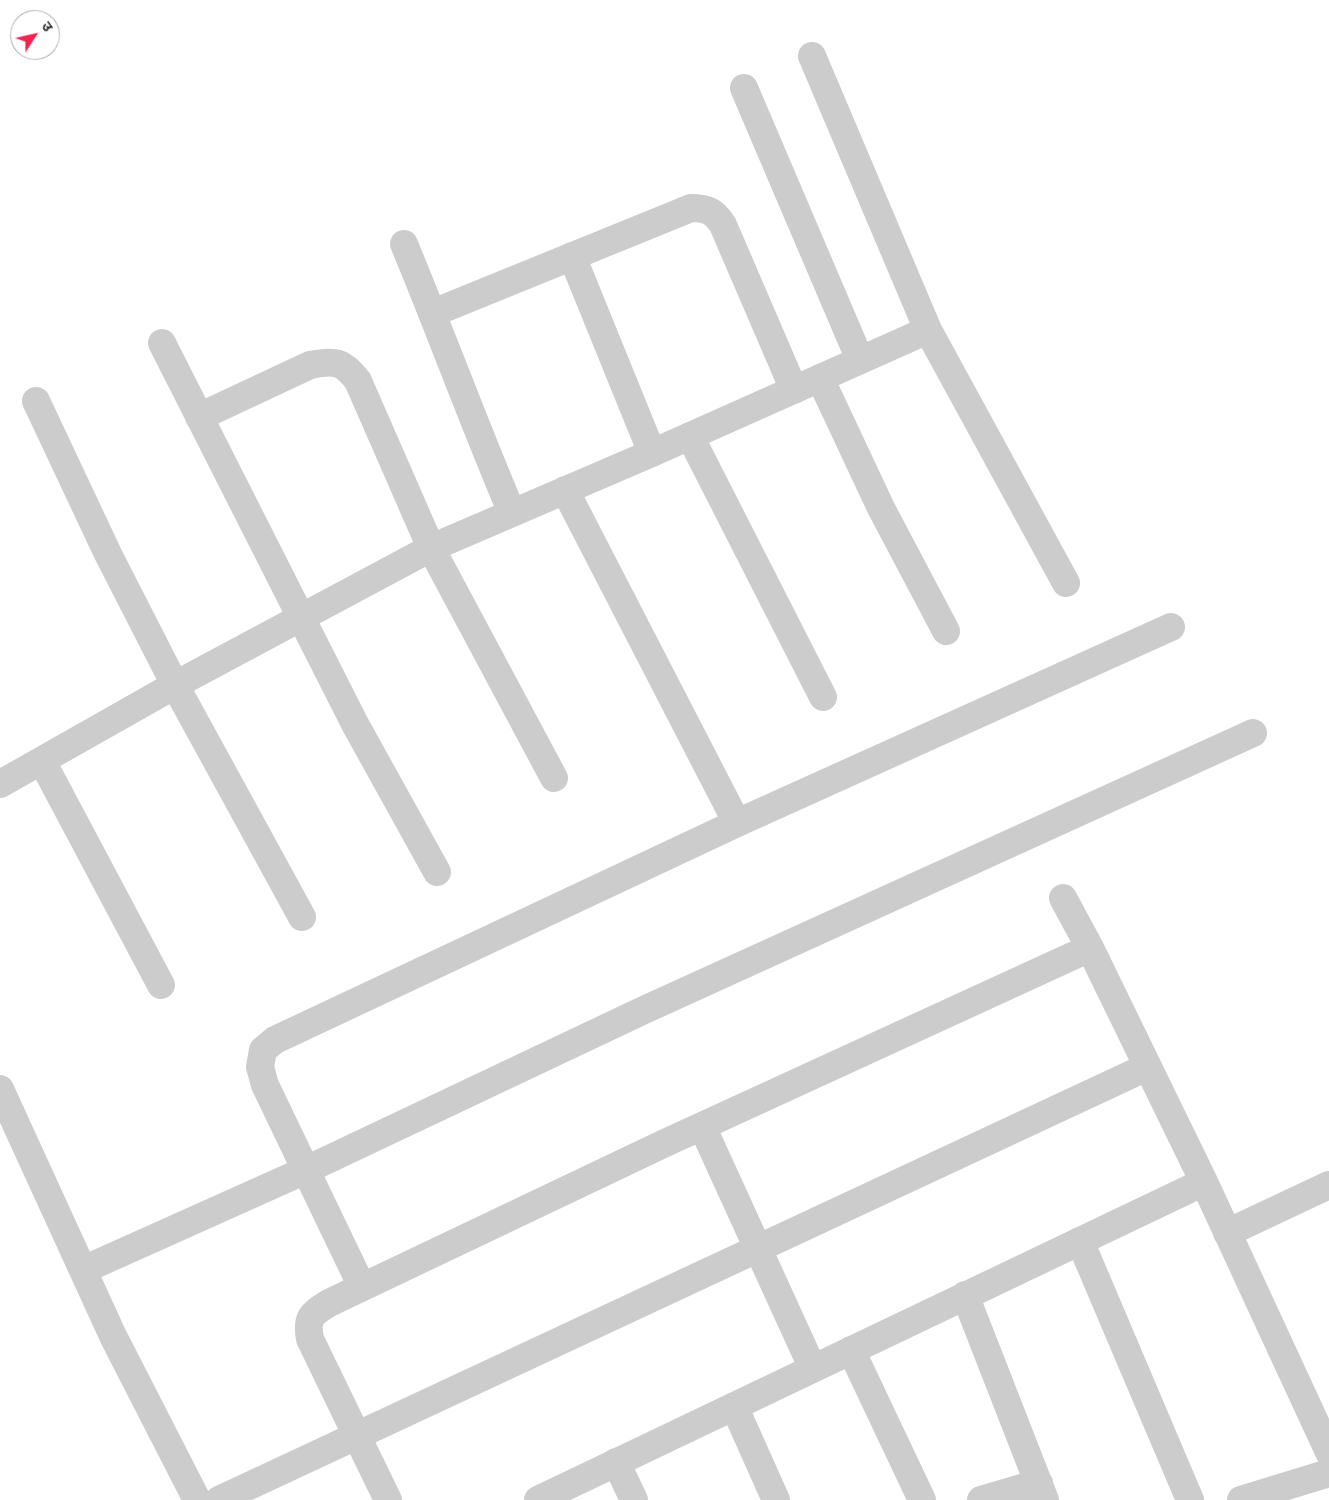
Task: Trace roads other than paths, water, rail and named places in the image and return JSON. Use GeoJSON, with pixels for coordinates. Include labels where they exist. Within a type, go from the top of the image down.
{"type":"FeatureCollection","features":[{"type":"Feature","properties":{"kind":"street"},"geometry":{"type":"LineString","coordinates":[[812,56],[928,330],[1066,583]]}},
{"type":"Feature","properties":{"kind":"street"},"geometry":{"type":"LineString","coordinates":[[744,88],[860,360]]}},
{"type":"Feature","properties":{"kind":"street"},"geometry":{"type":"LineString","coordinates":[[433,313],[691,208],[704,208],[716,214],[723,224],[794,390]]}},
{"type":"Feature","properties":{"kind":"street"},"geometry":{"type":"LineString","coordinates":[[404,244],[433,313],[468,409],[512,513]]}},
{"type":"Feature","properties":{"kind":"street"},"geometry":{"type":"LineString","coordinates":[[572,256],[652,454]]}},
{"type":"Feature","properties":{"kind":"street"},"geometry":{"type":"LineString","coordinates":[[0,784],[175,685],[431,548],[652,454],[928,330]]}},
{"type":"Feature","properties":{"kind":"street"},"geometry":{"type":"LineString","coordinates":[[162,343],[355,724],[436,872]]}},
{"type":"Feature","properties":{"kind":"street"},"geometry":{"type":"LineString","coordinates":[[198,417],[310,365],[329,361],[348,367],[358,382],[431,548],[554,778]]}},
{"type":"Feature","properties":{"kind":"street"},"geometry":{"type":"LineString","coordinates":[[820,378],[881,508],[946,631]]}},
{"type":"Feature","properties":{"kind":"street"},"geometry":{"type":"LineString","coordinates":[[36,401],[108,554],[175,685],[302,917]]}},
{"type":"Feature","properties":{"kind":"street"},"geometry":{"type":"LineString","coordinates":[[690,436],[823,697]]}},
{"type":"Feature","properties":{"kind":"street"},"geometry":{"type":"LineString","coordinates":[[565,490],[737,823]]}},
{"type":"Feature","properties":{"kind":"street"},"geometry":{"type":"LineString","coordinates":[[362,1288],[265,1084],[260,1066],[263,1050],[275,1040],[737,823],[1171,627]]}},
{"type":"Feature","properties":{"kind":"street"},"geometry":{"type":"LineString","coordinates":[[83,1270],[306,1170],[653,1006],[1253,733]]}},
{"type":"Feature","properties":{"kind":"street"},"geometry":{"type":"LineString","coordinates":[[42,761],[161,984]]}},
{"type":"Feature","properties":{"kind":"street"},"geometry":{"type":"LineString","coordinates":[[1063,898],[1090,948],[1204,1182],[1329,1452]]}},
{"type":"Feature","properties":{"kind":"street"},"geometry":{"type":"LineString","coordinates":[[388,1500],[310,1340],[308,1326],[313,1313],[702,1126],[1090,948]]}},
{"type":"Feature","properties":{"kind":"street"},"geometry":{"type":"LineString","coordinates":[[219,1500],[1148,1067]]}},
{"type":"Feature","properties":{"kind":"street"},"geometry":{"type":"LineString","coordinates":[[0,1089],[113,1336],[197,1500]]}},
{"type":"Feature","properties":{"kind":"street"},"geometry":{"type":"LineString","coordinates":[[702,1126],[812,1367]]}},
{"type":"Feature","properties":{"kind":"street"},"geometry":{"type":"LineString","coordinates":[[538,1500],[812,1367],[1204,1182]]}},
{"type":"Feature","properties":{"kind":"street"},"geometry":{"type":"LineString","coordinates":[[1227,1233],[1329,1185]]}},
{"type":"Feature","properties":{"kind":"street"},"geometry":{"type":"LineString","coordinates":[[1080,1241],[1190,1500]]}},
{"type":"Feature","properties":{"kind":"street"},"geometry":{"type":"LineString","coordinates":[[965,1295],[1042,1492],[980,1500]]}},
{"type":"Feature","properties":{"kind":"street"},"geometry":{"type":"LineString","coordinates":[[851,1350],[922,1500]]}},
{"type":"Feature","properties":{"kind":"street"},"geometry":{"type":"LineString","coordinates":[[734,1406],[776,1500]]}},
{"type":"Feature","properties":{"kind":"street"},"geometry":{"type":"LineString","coordinates":[[616,1462],[634,1500]]}},
{"type":"Feature","properties":{"kind":"street"},"geometry":{"type":"LineString","coordinates":[[1241,1500],[1329,1473]]}}]}
